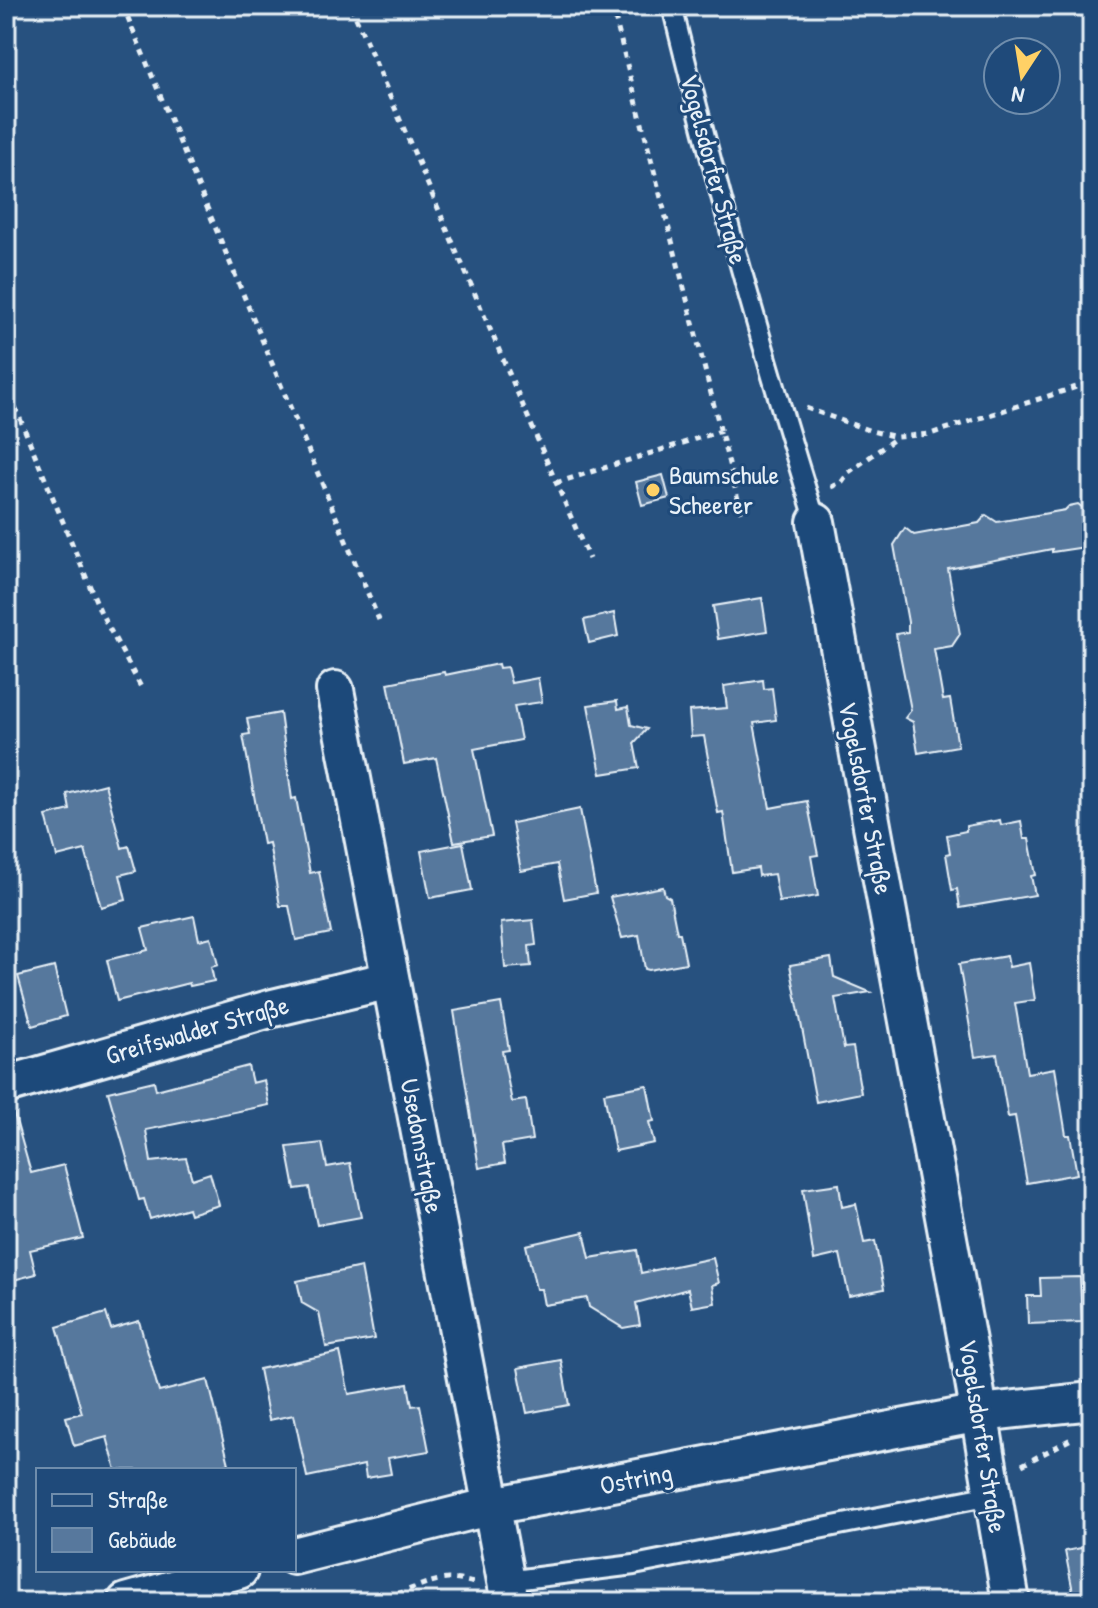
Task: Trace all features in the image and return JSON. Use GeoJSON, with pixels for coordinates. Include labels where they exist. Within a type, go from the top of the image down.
{"type":"FeatureCollection","features":[{"type":"Feature","properties":{"kind":"street","name":"Vogelsdorfer Straße"},"geometry":{"type":"LineString","coordinates":[[811,507],[980,1413],[1011,1602]]}},
{"type":"Feature","properties":{"kind":"street","name":"Usedomstraße"},"geometry":{"type":"LineString","coordinates":[[335,690],[508,1592]]}},
{"type":"Feature","properties":{"kind":"street","name":"Greifswalder Straße"},"geometry":{"type":"LineString","coordinates":[[6,1085],[273,1008],[390,980]]}},
{"type":"Feature","properties":{"kind":"street","name":"Ostring"},"geometry":{"type":"LineString","coordinates":[[296,1555],[492,1506],[980,1413],[1092,1401]]}},
{"type":"Feature","properties":{"kind":"street"},"geometry":{"type":"LineString","coordinates":[[126,1602],[232,1572]]}},
{"type":"Feature","properties":{"kind":"lane","name":"Vogelsdorfer Straße"},"geometry":{"type":"LineString","coordinates":[[672,6],[708,156],[776,397],[811,507]]}},
{"type":"Feature","properties":{"kind":"lane"},"geometry":{"type":"LineString","coordinates":[[508,1592],[992,1495]]}},
{"type":"Feature","properties":{"kind":"path"},"geometry":{"type":"LineString","coordinates":[[123,6],[379,620]]}},
{"type":"Feature","properties":{"kind":"path"},"geometry":{"type":"LineString","coordinates":[[351,6],[589,559]]}},
{"type":"Feature","properties":{"kind":"path"},"geometry":{"type":"LineString","coordinates":[[612,6],[742,515]]}},
{"type":"Feature","properties":{"kind":"path"},"geometry":{"type":"LineString","coordinates":[[776,397],[871,431],[897,437],[930,434],[1092,382]]}},
{"type":"Feature","properties":{"kind":"path"},"geometry":{"type":"LineString","coordinates":[[6,385],[101,613],[142,689]]}},
{"type":"Feature","properties":{"kind":"path"},"geometry":{"type":"LineString","coordinates":[[556,483],[721,431]]}},
{"type":"Feature","properties":{"kind":"path"},"geometry":{"type":"LineString","coordinates":[[811,507],[841,483],[849,472],[897,437]]}},
{"type":"Feature","properties":{"kind":"path"},"geometry":{"type":"LineString","coordinates":[[1019,1468],[1023,1463],[1077,1437]]}},
{"type":"Feature","properties":{"kind":"path"},"geometry":{"type":"LineString","coordinates":[[375,1602],[430,1582],[450,1579],[508,1592]]}},
{"type":"Feature","properties":{"kind":"building","name":"Baumschule Scheerer"},"geometry":{"type":"Polygon","coordinates":[[[663,475],[669,498],[642,505],[636,482],[663,475]]]}},
{"type":"Feature","properties":{"kind":"building"},"geometry":{"type":"Polygon","coordinates":[[[1078,504],[1088,512],[1092,546],[1052,552],[1052,549],[948,569],[960,634],[952,646],[934,649],[943,700],[950,699],[958,746],[918,753],[913,722],[905,718],[911,710],[896,634],[908,632],[908,622],[894,545],[905,528],[914,535],[979,523],[986,515],[997,522],[1065,510],[1078,504]]]}},
{"type":"Feature","properties":{"kind":"building"},"geometry":{"type":"Polygon","coordinates":[[[762,598],[767,631],[718,639],[713,606],[762,598]]]}},
{"type":"Feature","properties":{"kind":"building"},"geometry":{"type":"Polygon","coordinates":[[[614,613],[618,636],[589,643],[584,620],[614,613]]]}},
{"type":"Feature","properties":{"kind":"building"},"geometry":{"type":"Polygon","coordinates":[[[498,664],[499,668],[507,667],[511,683],[538,678],[542,702],[514,706],[521,740],[474,749],[492,836],[454,842],[436,758],[404,764],[388,683],[498,664]]]}},
{"type":"Feature","properties":{"kind":"building"},"geometry":{"type":"Polygon","coordinates":[[[763,680],[764,689],[772,688],[776,720],[754,723],[770,808],[807,801],[818,855],[811,856],[818,896],[779,902],[774,874],[759,876],[758,868],[732,872],[723,812],[718,813],[704,736],[691,737],[689,711],[727,708],[724,686],[763,680]]]}},
{"type":"Feature","properties":{"kind":"building"},"geometry":{"type":"Polygon","coordinates":[[[617,701],[618,709],[628,707],[631,725],[647,729],[634,743],[639,768],[601,774],[588,705],[617,701]]]}},
{"type":"Feature","properties":{"kind":"building"},"geometry":{"type":"Polygon","coordinates":[[[280,713],[292,799],[296,798],[310,873],[319,871],[331,933],[296,940],[289,906],[280,906],[269,843],[263,844],[243,735],[250,734],[247,719],[280,713]]]}},
{"type":"Feature","properties":{"kind":"building"},"geometry":{"type":"Polygon","coordinates":[[[105,784],[122,848],[129,846],[136,871],[120,875],[126,900],[101,907],[85,850],[57,857],[46,816],[70,810],[67,794],[105,784]]]}},
{"type":"Feature","properties":{"kind":"building"},"geometry":{"type":"Polygon","coordinates":[[[580,809],[596,893],[564,899],[557,864],[521,871],[512,823],[580,809]]]}},
{"type":"Feature","properties":{"kind":"building"},"geometry":{"type":"Polygon","coordinates":[[[1000,820],[1001,825],[1021,821],[1024,839],[1029,839],[1036,875],[1031,876],[1035,895],[960,908],[957,889],[952,890],[946,854],[950,853],[947,835],[966,831],[966,826],[1000,820]]]}},
{"type":"Feature","properties":{"kind":"building"},"geometry":{"type":"Polygon","coordinates":[[[463,843],[472,890],[430,898],[421,851],[463,843]]]}},
{"type":"Feature","properties":{"kind":"building"},"geometry":{"type":"Polygon","coordinates":[[[663,887],[665,895],[670,898],[686,963],[649,970],[645,969],[639,935],[622,938],[610,897],[663,887]]]}},
{"type":"Feature","properties":{"kind":"building"},"geometry":{"type":"Polygon","coordinates":[[[194,916],[199,940],[211,937],[218,965],[211,967],[214,981],[190,986],[189,983],[117,1001],[107,960],[148,950],[142,928],[194,916]]]}},
{"type":"Feature","properties":{"kind":"building"},"geometry":{"type":"Polygon","coordinates":[[[533,920],[536,945],[529,946],[531,966],[505,968],[501,923],[533,920]]]}},
{"type":"Feature","properties":{"kind":"building"},"geometry":{"type":"Polygon","coordinates":[[[1007,956],[1009,967],[1029,963],[1035,1000],[1015,1003],[1027,1073],[1055,1068],[1066,1135],[1070,1135],[1077,1174],[1027,1183],[1015,1116],[1008,1117],[997,1054],[975,1057],[959,964],[1007,956]]]}},
{"type":"Feature","properties":{"kind":"building"},"geometry":{"type":"Polygon","coordinates":[[[831,958],[834,977],[870,992],[835,998],[844,1048],[853,1047],[861,1093],[816,1102],[790,965],[831,958]]]}},
{"type":"Feature","properties":{"kind":"building"},"geometry":{"type":"Polygon","coordinates":[[[54,967],[66,1016],[32,1026],[18,976],[54,967]]]}},
{"type":"Feature","properties":{"kind":"building"},"geometry":{"type":"Polygon","coordinates":[[[501,1003],[509,1050],[502,1051],[512,1102],[526,1100],[532,1140],[502,1145],[505,1163],[479,1168],[454,1011],[501,1003]]]}},
{"type":"Feature","properties":{"kind":"building"},"geometry":{"type":"Polygon","coordinates":[[[248,1066],[252,1083],[264,1080],[269,1105],[146,1130],[151,1162],[186,1158],[192,1179],[210,1173],[219,1205],[190,1214],[188,1208],[150,1219],[144,1199],[139,1200],[108,1092],[154,1081],[156,1090],[248,1066]]]}},
{"type":"Feature","properties":{"kind":"building"},"geometry":{"type":"Polygon","coordinates":[[[647,1085],[654,1121],[649,1122],[654,1143],[615,1151],[604,1093],[647,1085]]]}},
{"type":"Feature","properties":{"kind":"building"},"geometry":{"type":"Polygon","coordinates":[[[13,1110],[31,1173],[64,1165],[83,1238],[30,1250],[36,1274],[6,1282],[6,1111],[13,1110]]]}},
{"type":"Feature","properties":{"kind":"building"},"geometry":{"type":"Polygon","coordinates":[[[322,1143],[327,1167],[350,1163],[361,1217],[317,1225],[309,1187],[295,1189],[287,1147],[322,1143]]]}},
{"type":"Feature","properties":{"kind":"building"},"geometry":{"type":"Polygon","coordinates":[[[839,1184],[842,1207],[856,1204],[864,1243],[875,1241],[884,1289],[849,1296],[840,1254],[814,1260],[803,1189],[839,1184]]]}},
{"type":"Feature","properties":{"kind":"building"},"geometry":{"type":"Polygon","coordinates":[[[584,1232],[590,1258],[637,1250],[641,1273],[713,1258],[719,1283],[712,1285],[715,1303],[692,1307],[688,1289],[636,1303],[640,1325],[623,1328],[589,1307],[587,1298],[544,1305],[541,1289],[536,1289],[526,1245],[584,1232]]]}},
{"type":"Feature","properties":{"kind":"building"},"geometry":{"type":"Polygon","coordinates":[[[361,1267],[374,1339],[326,1347],[319,1313],[302,1303],[297,1281],[361,1267]]]}},
{"type":"Feature","properties":{"kind":"building"},"geometry":{"type":"Polygon","coordinates":[[[1080,1277],[1082,1322],[1028,1324],[1027,1296],[1041,1296],[1040,1278],[1080,1277]]]}},
{"type":"Feature","properties":{"kind":"building"},"geometry":{"type":"Polygon","coordinates":[[[106,1313],[111,1329],[139,1321],[159,1392],[208,1380],[229,1464],[213,1468],[115,1468],[107,1437],[74,1446],[66,1417],[82,1413],[57,1327],[106,1313]]]}},
{"type":"Feature","properties":{"kind":"building"},"geometry":{"type":"Polygon","coordinates":[[[340,1352],[349,1394],[408,1384],[412,1406],[420,1405],[429,1451],[388,1458],[391,1474],[366,1478],[364,1465],[307,1477],[294,1415],[269,1420],[259,1369],[340,1352]]]}},
{"type":"Feature","properties":{"kind":"building"},"geometry":{"type":"Polygon","coordinates":[[[561,1360],[569,1405],[527,1413],[518,1368],[561,1360]]]}},
{"type":"Feature","properties":{"kind":"building"},"geometry":{"type":"Polygon","coordinates":[[[1092,1546],[1092,1602],[1075,1602],[1065,1551],[1092,1546]]]}},
{"type":"Feature","properties":{"kind":"place","name":"Baumschule Scheerer"},"geometry":{"type":"Point","coordinates":[653,490]}}]}
